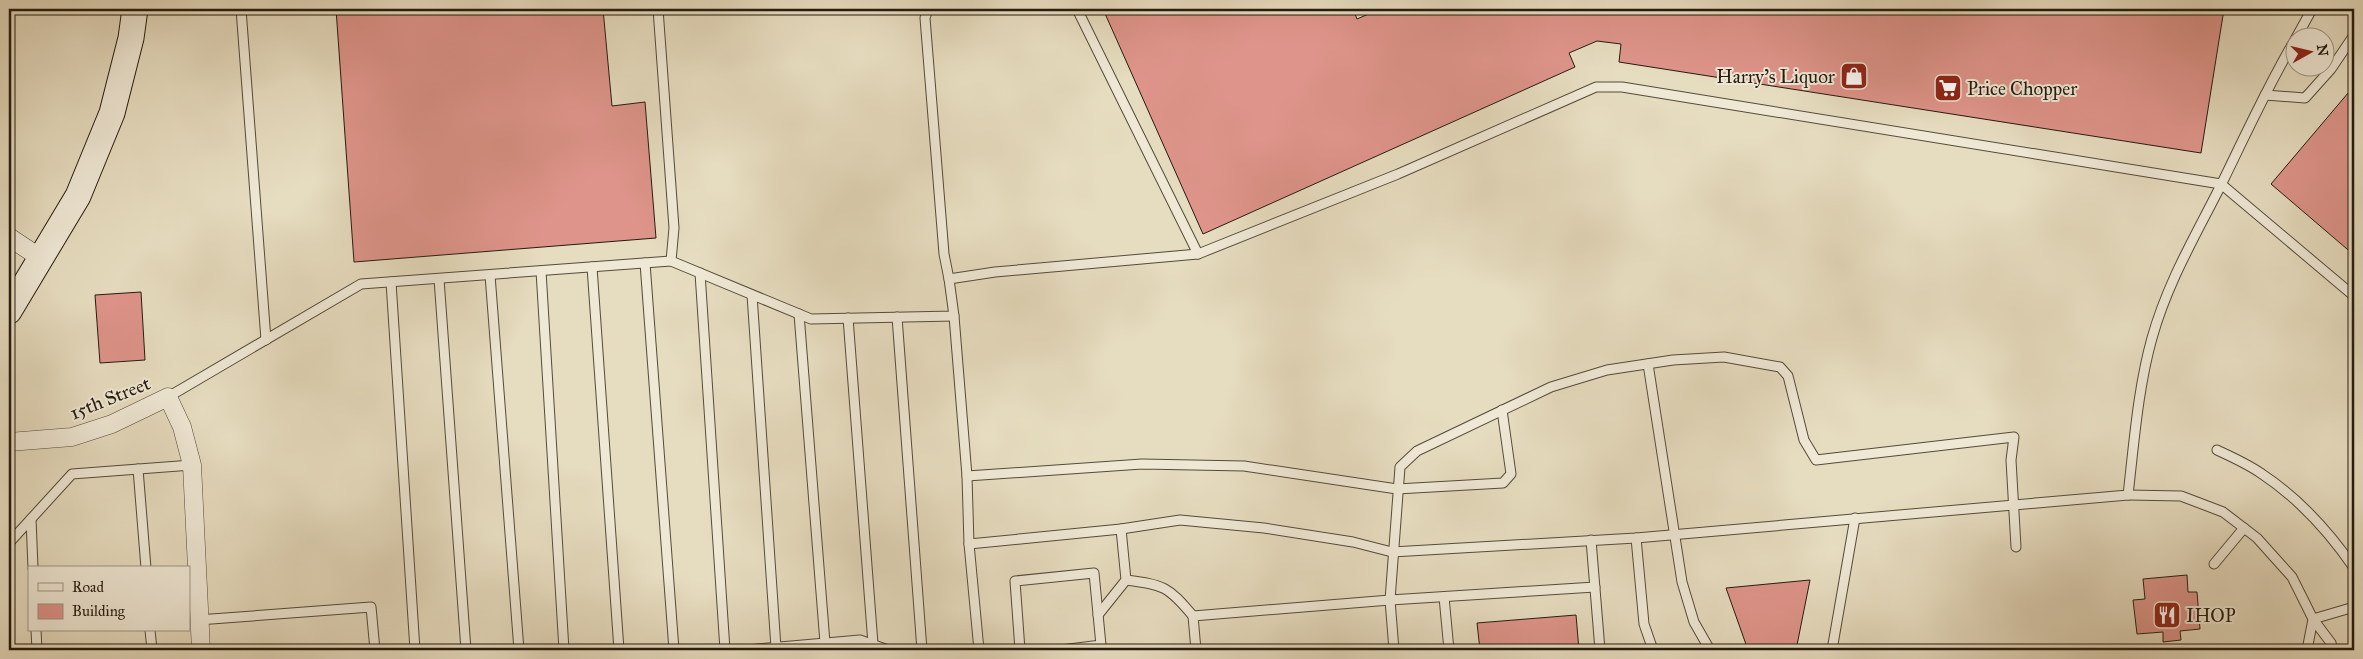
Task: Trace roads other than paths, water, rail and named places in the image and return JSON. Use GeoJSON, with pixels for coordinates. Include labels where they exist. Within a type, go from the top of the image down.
{"type":"FeatureCollection","features":[{"type":"Feature","properties":{"kind":"main road"},"geometry":{"type":"LineString","coordinates":[[9,312],[78,196],[112,113],[131,38],[135,9]]}},
{"type":"Feature","properties":{"kind":"street"},"geometry":{"type":"LineString","coordinates":[[9,237],[42,259]]}},
{"type":"Feature","properties":{"kind":"street"},"geometry":{"type":"LineString","coordinates":[[168,397],[182,428],[192,465],[198,620],[201,650]]}},
{"type":"Feature","properties":{"kind":"street","name":"15th Street"},"geometry":{"type":"LineString","coordinates":[[9,442],[72,437],[112,424],[168,397]]}},
{"type":"Feature","properties":{"kind":"lane"},"geometry":{"type":"LineString","coordinates":[[241,9],[266,340]]}},
{"type":"Feature","properties":{"kind":"lane"},"geometry":{"type":"LineString","coordinates":[[658,9],[674,228],[671,261]]}},
{"type":"Feature","properties":{"kind":"lane"},"geometry":{"type":"LineString","coordinates":[[928,9],[925,18],[944,254],[954,316],[967,476],[969,544],[979,650]]}},
{"type":"Feature","properties":{"kind":"lane"},"geometry":{"type":"LineString","coordinates":[[1077,9],[1198,254]]}},
{"type":"Feature","properties":{"kind":"lane"},"geometry":{"type":"LineString","coordinates":[[2302,28],[2312,9]]}},
{"type":"Feature","properties":{"kind":"lane"},"geometry":{"type":"LineString","coordinates":[[2265,95],[2305,98],[2331,69],[2354,35]]}},
{"type":"Feature","properties":{"kind":"lane"},"geometry":{"type":"LineString","coordinates":[[2128,494],[2138,416],[2152,338],[2172,278],[2286,56]]}},
{"type":"Feature","properties":{"kind":"lane"},"geometry":{"type":"LineString","coordinates":[[949,279],[995,272],[1198,254],[1398,174],[1596,87],[1622,87],[2221,184],[2354,296]]}},
{"type":"Feature","properties":{"kind":"lane"},"geometry":{"type":"LineString","coordinates":[[168,397],[361,284],[671,261],[811,319],[954,316]]}},
{"type":"Feature","properties":{"kind":"lane"},"geometry":{"type":"LineString","coordinates":[[645,263],[674,650]]}},
{"type":"Feature","properties":{"kind":"lane"},"geometry":{"type":"LineString","coordinates":[[592,267],[619,650]]}},
{"type":"Feature","properties":{"kind":"lane"},"geometry":{"type":"LineString","coordinates":[[541,271],[564,650]]}},
{"type":"Feature","properties":{"kind":"lane"},"geometry":{"type":"LineString","coordinates":[[700,273],[725,650]]}},
{"type":"Feature","properties":{"kind":"lane"},"geometry":{"type":"LineString","coordinates":[[490,275],[519,650]]}},
{"type":"Feature","properties":{"kind":"lane"},"geometry":{"type":"LineString","coordinates":[[439,279],[466,650]]}},
{"type":"Feature","properties":{"kind":"lane"},"geometry":{"type":"LineString","coordinates":[[391,282],[415,650]]}},
{"type":"Feature","properties":{"kind":"lane"},"geometry":{"type":"LineString","coordinates":[[752,295],[776,648]]}},
{"type":"Feature","properties":{"kind":"lane"},"geometry":{"type":"LineString","coordinates":[[799,314],[825,643]]}},
{"type":"Feature","properties":{"kind":"lane"},"geometry":{"type":"LineString","coordinates":[[897,317],[922,650]]}},
{"type":"Feature","properties":{"kind":"lane"},"geometry":{"type":"LineString","coordinates":[[848,318],[873,644]]}},
{"type":"Feature","properties":{"kind":"lane"},"geometry":{"type":"LineString","coordinates":[[1394,650],[1390,600],[1392,552],[1400,467],[1417,451],[1551,387],[1607,370],[1673,360],[1724,357],[1780,366],[1788,376],[1804,440],[1816,460],[2014,437],[2011,460],[2016,547]]}},
{"type":"Feature","properties":{"kind":"lane"},"geometry":{"type":"LineString","coordinates":[[1648,364],[1682,582],[1694,622],[1710,650]]}},
{"type":"Feature","properties":{"kind":"lane"},"geometry":{"type":"LineString","coordinates":[[967,476],[1142,464],[1244,466],[1398,489],[1502,483],[1511,474],[1502,410]]}},
{"type":"Feature","properties":{"kind":"lane"},"geometry":{"type":"LineString","coordinates":[[2218,450],[2262,474],[2304,509],[2343,552],[2354,568]]}},
{"type":"Feature","properties":{"kind":"lane"},"geometry":{"type":"LineString","coordinates":[[9,543],[72,474],[192,465]]}},
{"type":"Feature","properties":{"kind":"lane"},"geometry":{"type":"LineString","coordinates":[[138,469],[146,566]]}},
{"type":"Feature","properties":{"kind":"lane"},"geometry":{"type":"LineString","coordinates":[[969,544],[1180,520],[1291,532],[1353,542],[1392,552],[1636,538],[2128,494],[2181,496],[2223,512],[2257,538],[2292,577],[2313,619],[2331,643],[2332,650]]}},
{"type":"Feature","properties":{"kind":"lane"},"geometry":{"type":"LineString","coordinates":[[1832,650],[1855,518]]}},
{"type":"Feature","properties":{"kind":"lane"},"geometry":{"type":"LineString","coordinates":[[31,519],[33,566]]}},
{"type":"Feature","properties":{"kind":"lane"},"geometry":{"type":"LineString","coordinates":[[1098,615],[1126,580],[1121,528]]}},
{"type":"Feature","properties":{"kind":"lane"},"geometry":{"type":"LineString","coordinates":[[2214,564],[2244,528]]}},
{"type":"Feature","properties":{"kind":"lane"},"geometry":{"type":"LineString","coordinates":[[1636,538],[1644,624],[1653,650]]}},
{"type":"Feature","properties":{"kind":"lane"},"geometry":{"type":"LineString","coordinates":[[1591,540],[1600,650]]}},
{"type":"Feature","properties":{"kind":"lane"},"geometry":{"type":"LineString","coordinates":[[1020,650],[1015,581],[1094,573],[1101,645],[1061,650]]}},
{"type":"Feature","properties":{"kind":"lane"},"geometry":{"type":"LineString","coordinates":[[1126,580],[1159,584],[1172,593],[1193,616],[1196,650]]}},
{"type":"Feature","properties":{"kind":"lane"},"geometry":{"type":"LineString","coordinates":[[1193,616],[1390,600],[1595,587]]}},
{"type":"Feature","properties":{"kind":"lane"},"geometry":{"type":"LineString","coordinates":[[1444,597],[1449,650]]}},
{"type":"Feature","properties":{"kind":"lane"},"geometry":{"type":"LineString","coordinates":[[198,620],[372,607],[375,650]]}},
{"type":"Feature","properties":{"kind":"lane"},"geometry":{"type":"LineString","coordinates":[[2313,619],[2354,608]]}},
{"type":"Feature","properties":{"kind":"lane"},"geometry":{"type":"LineString","coordinates":[[2307,650],[2313,619]]}},
{"type":"Feature","properties":{"kind":"lane"},"geometry":{"type":"LineString","coordinates":[[36,632],[37,650]]}},
{"type":"Feature","properties":{"kind":"lane"},"geometry":{"type":"LineString","coordinates":[[150,632],[152,650]]}},
{"type":"Feature","properties":{"kind":"lane"},"geometry":{"type":"LineString","coordinates":[[746,650],[860,640],[888,650]]}},
{"type":"Feature","properties":{"kind":"place","name":"Harry's Liquor"},"geometry":{"type":"Point","coordinates":[1854,76]}},
{"type":"Feature","properties":{"kind":"place","name":"Price Chopper"},"geometry":{"type":"Point","coordinates":[1948,88]}},
{"type":"Feature","properties":{"kind":"place","name":"IHOP"},"geometry":{"type":"Point","coordinates":[2167,615]}}]}
